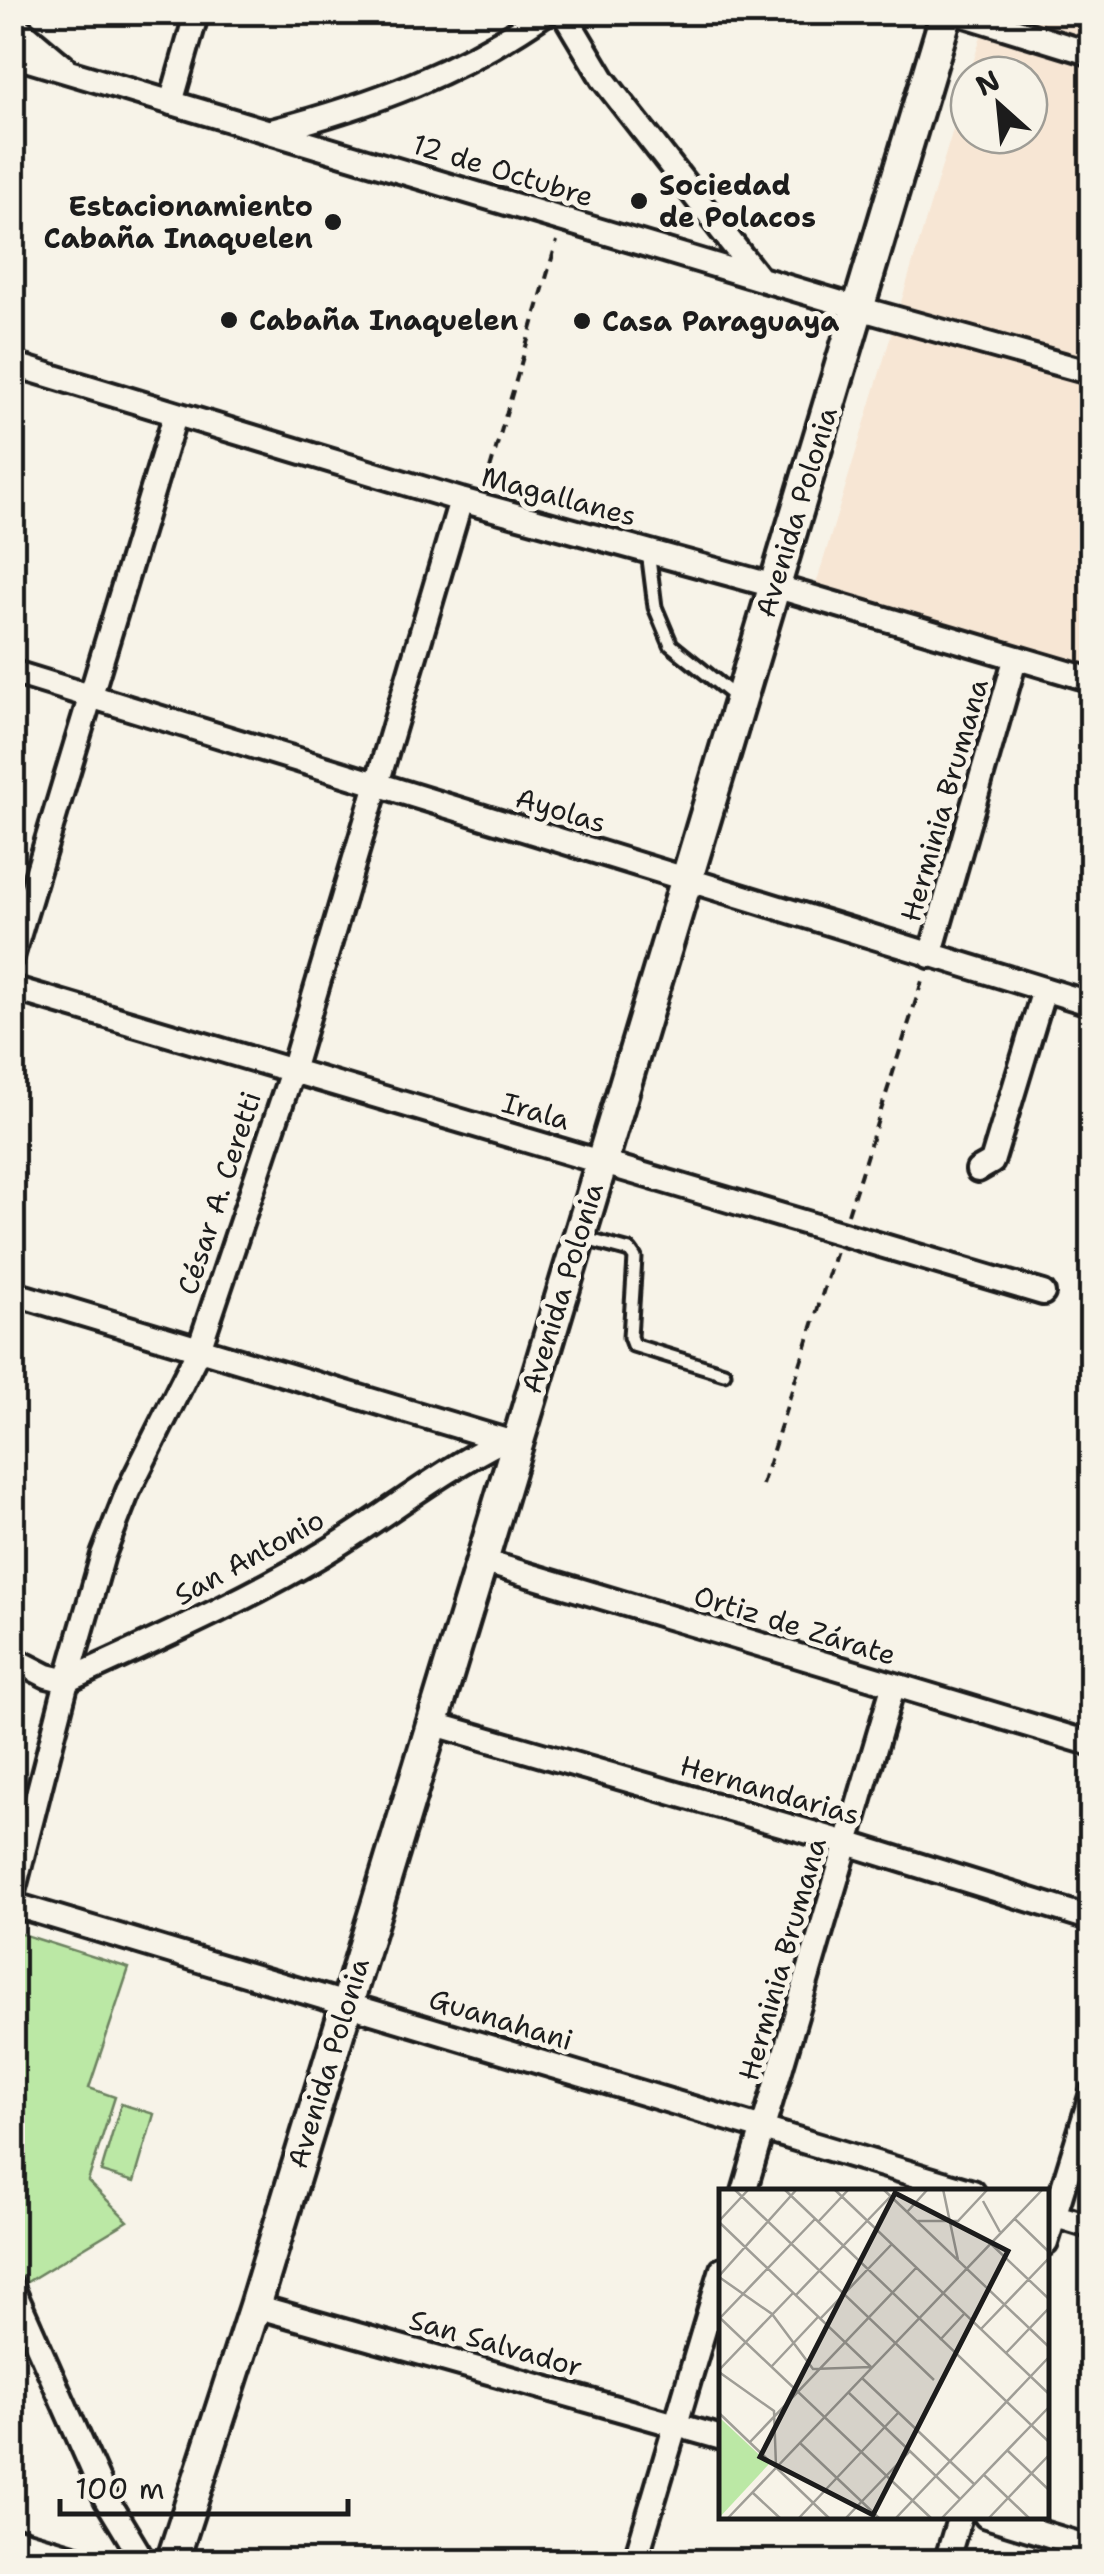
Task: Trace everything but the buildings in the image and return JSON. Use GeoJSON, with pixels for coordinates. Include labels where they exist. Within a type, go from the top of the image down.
{"type":"FeatureCollection","features":[{"type":"Feature","properties":{"kind":"main road","name":"Avenida Polonia"},"geometry":{"type":"LineString","coordinates":[[172,2562],[255,2306],[482,1561],[509,1442],[578,1236],[947,12]]}},
{"type":"Feature","properties":{"kind":"main road"},"geometry":{"type":"LineString","coordinates":[[12,2542],[76,2562]]}},
{"type":"Feature","properties":{"kind":"street"},"geometry":{"type":"LineString","coordinates":[[172,103],[198,12]]}},
{"type":"Feature","properties":{"kind":"street"},"geometry":{"type":"LineString","coordinates":[[268,132],[342,112],[445,73],[503,43],[546,12]]}},
{"type":"Feature","properties":{"kind":"street"},"geometry":{"type":"LineString","coordinates":[[563,12],[603,80],[759,278]]}},
{"type":"Feature","properties":{"kind":"street"},"geometry":{"type":"LineString","coordinates":[[955,12],[1092,54]]}},
{"type":"Feature","properties":{"kind":"street"},"geometry":{"type":"LineString","coordinates":[[12,23],[72,73]]}},
{"type":"Feature","properties":{"kind":"street","name":"12 de Octubre"},"geometry":{"type":"LineString","coordinates":[[12,56],[1092,374]]}},
{"type":"Feature","properties":{"kind":"street","name":"Magallanes"},"geometry":{"type":"LineString","coordinates":[[12,364],[175,416],[1092,680]]}},
{"type":"Feature","properties":{"kind":"street"},"geometry":{"type":"LineString","coordinates":[[12,956],[175,416]]}},
{"type":"Feature","properties":{"kind":"street","name":"César A. Ceretti"},"geometry":{"type":"LineString","coordinates":[[12,1896],[66,1681],[103,1555],[128,1491],[199,1349],[292,1071],[377,784],[470,502]]}},
{"type":"Feature","properties":{"kind":"street","name":"Herminia Brumana"},"geometry":{"type":"LineString","coordinates":[[930,956],[1016,660]]}},
{"type":"Feature","properties":{"kind":"street","name":"Ayolas"},"geometry":{"type":"LineString","coordinates":[[12,672],[1092,1004]]}},
{"type":"Feature","properties":{"kind":"street","name":"Irala"},"geometry":{"type":"LineString","coordinates":[[12,988],[1043,1293]]}},
{"type":"Feature","properties":{"kind":"street"},"geometry":{"type":"LineString","coordinates":[[978,1170],[992,1162],[1044,990]]}},
{"type":"Feature","properties":{"kind":"street"},"geometry":{"type":"LineString","coordinates":[[12,1293],[509,1442]]}},
{"type":"Feature","properties":{"kind":"street","name":"San Antonio"},"geometry":{"type":"LineString","coordinates":[[66,1681],[252,1596],[326,1552],[457,1462],[509,1442]]}},
{"type":"Feature","properties":{"kind":"street","name":"Ortiz de Zárate"},"geometry":{"type":"LineString","coordinates":[[482,1561],[1092,1744]]}},
{"type":"Feature","properties":{"kind":"street"},"geometry":{"type":"LineString","coordinates":[[12,1658],[46,1676],[66,1681]]}},
{"type":"Feature","properties":{"kind":"street","name":"Herminia Brumana"},"geometry":{"type":"LineString","coordinates":[[745,2189],[893,1687]]}},
{"type":"Feature","properties":{"kind":"street","name":"Hernandarias"},"geometry":{"type":"LineString","coordinates":[[431,1723],[847,1843],[1092,1919]]}},
{"type":"Feature","properties":{"kind":"street","name":"Guanahani"},"geometry":{"type":"LineString","coordinates":[[12,1904],[963,2189]]}},
{"type":"Feature","properties":{"kind":"street"},"geometry":{"type":"LineString","coordinates":[[1092,2093],[1051,2215],[1092,2227]]}},
{"type":"Feature","properties":{"kind":"street"},"geometry":{"type":"LineString","coordinates":[[635,2562],[719,2279]]}},
{"type":"Feature","properties":{"kind":"street"},"geometry":{"type":"LineString","coordinates":[[12,2287],[106,2498],[144,2562]]}},
{"type":"Feature","properties":{"kind":"street","name":"San Salvador"},"geometry":{"type":"LineString","coordinates":[[255,2306],[719,2437]]}},
{"type":"Feature","properties":{"kind":"street"},"geometry":{"type":"LineString","coordinates":[[946,2562],[959,2519]]}},
{"type":"Feature","properties":{"kind":"street"},"geometry":{"type":"LineString","coordinates":[[996,2519],[1092,2548]]}},
{"type":"Feature","properties":{"kind":"lane"},"geometry":{"type":"LineString","coordinates":[[648,551],[655,607],[671,646],[740,700]]}},
{"type":"Feature","properties":{"kind":"lane"},"geometry":{"type":"LineString","coordinates":[[578,1236],[630,1251],[635,1258],[632,1345],[724,1373]]}},
{"type":"Feature","properties":{"kind":"path"},"geometry":{"type":"LineString","coordinates":[[470,502],[563,220]]}},
{"type":"Feature","properties":{"kind":"shaded area"},"geometry":{"type":"Polygon","coordinates":[[[988,13],[1091,13],[1091,671],[815,588],[949,142],[949,155],[1049,155],[1049,55],[975,55],[988,13]]]}},
{"type":"Feature","properties":{"kind":"green space"},"geometry":{"type":"Polygon","coordinates":[[[22,1934],[129,1968],[89,2088],[115,2097],[88,2181],[128,2221],[22,2285],[12,2267],[12,1936],[22,1934]]]}},
{"type":"Feature","properties":{"kind":"green space"},"geometry":{"type":"Polygon","coordinates":[[[121,2104],[154,2114],[134,2182],[101,2172],[121,2104]]]}},
{"type":"Feature","properties":{"kind":"place","name":"Sociedad de Polacos"},"geometry":{"type":"Point","coordinates":[639,201]}},
{"type":"Feature","properties":{"kind":"place","name":"Estacionamiento Cabaña Inaquelen"},"geometry":{"type":"Point","coordinates":[333,222]}},
{"type":"Feature","properties":{"kind":"place","name":"Cabaña Inaquelen"},"geometry":{"type":"Point","coordinates":[229,320]}},
{"type":"Feature","properties":{"kind":"place","name":"Casa Paraguaya"},"geometry":{"type":"Point","coordinates":[582,321]}}]}
